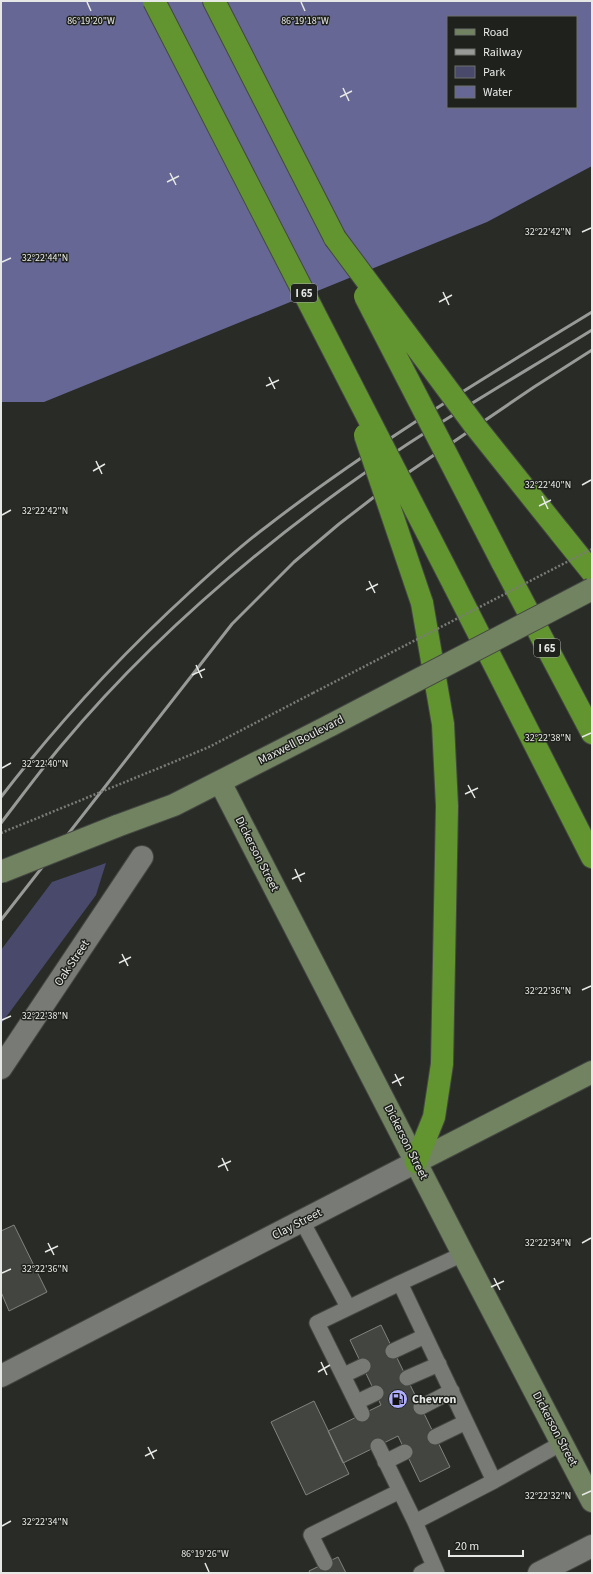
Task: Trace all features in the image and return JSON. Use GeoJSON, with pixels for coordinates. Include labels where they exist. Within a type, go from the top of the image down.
{"type":"FeatureCollection","features":[{"type":"Feature","properties":{"kind":"highway","name":"I 65"},"geometry":{"type":"LineString","coordinates":[[154,1],[592,857]]}},
{"type":"Feature","properties":{"kind":"highway","name":"I 65"},"geometry":{"type":"LineString","coordinates":[[214,1],[502,562],[592,733]]}},
{"type":"Feature","properties":{"kind":"highway"},"geometry":{"type":"LineString","coordinates":[[335,238],[474,426],[592,572]]}},
{"type":"Feature","properties":{"kind":"highway"},"geometry":{"type":"LineString","coordinates":[[339,360],[422,603],[444,724],[447,806],[442,1064],[434,1117],[416,1162]]}},
{"type":"Feature","properties":{"kind":"main road","name":"Maxwell Boulevard"},"geometry":{"type":"LineString","coordinates":[[1,872],[174,805],[592,589]]}},
{"type":"Feature","properties":{"kind":"main road","name":"Dickerson Street"},"geometry":{"type":"LineString","coordinates":[[220,782],[592,1501]]}},
{"type":"Feature","properties":{"kind":"main road","name":"Clay Street"},"geometry":{"type":"LineString","coordinates":[[416,1162],[592,1072]]}},
{"type":"Feature","properties":{"kind":"street","name":"Oak Street"},"geometry":{"type":"LineString","coordinates":[[1,1068],[142,857]]}},
{"type":"Feature","properties":{"kind":"street","name":"Clay Street"},"geometry":{"type":"LineString","coordinates":[[1,1376],[416,1162]]}},
{"type":"Feature","properties":{"kind":"street"},"geometry":{"type":"LineString","coordinates":[[538,1573],[592,1546]]}},
{"type":"Feature","properties":{"kind":"lane"},"geometry":{"type":"LineString","coordinates":[[302,1221],[348,1307]]}},
{"type":"Feature","properties":{"kind":"lane"},"geometry":{"type":"LineString","coordinates":[[376,1393],[360,1408],[317,1323],[348,1307],[463,1254]]}},
{"type":"Feature","properties":{"kind":"lane"},"geometry":{"type":"LineString","coordinates":[[400,1283],[494,1481]]}},
{"type":"Feature","properties":{"kind":"lane"},"geometry":{"type":"LineString","coordinates":[[393,1351],[425,1336]]}},
{"type":"Feature","properties":{"kind":"lane"},"geometry":{"type":"LineString","coordinates":[[407,1378],[439,1364]]}},
{"type":"Feature","properties":{"kind":"lane"},"geometry":{"type":"LineString","coordinates":[[344,1375],[363,1366]]}},
{"type":"Feature","properties":{"kind":"lane"},"geometry":{"type":"LineString","coordinates":[[420,1407],[452,1391]]}},
{"type":"Feature","properties":{"kind":"lane"},"geometry":{"type":"LineString","coordinates":[[435,1437],[466,1422]]}},
{"type":"Feature","properties":{"kind":"lane"},"geometry":{"type":"LineString","coordinates":[[415,1522],[494,1481],[562,1443]]}},
{"type":"Feature","properties":{"kind":"lane"},"geometry":{"type":"LineString","coordinates":[[378,1446],[415,1522],[430,1571]]}},
{"type":"Feature","properties":{"kind":"lane"},"geometry":{"type":"LineString","coordinates":[[385,1462],[405,1452]]}},
{"type":"Feature","properties":{"kind":"lane"},"geometry":{"type":"LineString","coordinates":[[325,1563],[312,1535],[400,1491]]}},
{"type":"Feature","properties":{"kind":"path"},"geometry":{"type":"LineString","coordinates":[[1,833],[209,747],[592,549]]}},
{"type":"Feature","properties":{"kind":"green space"},"geometry":{"type":"Polygon","coordinates":[[[106,863],[96,895],[1,1024],[1,950],[52,882],[106,863]]]}},
{"type":"Feature","properties":{"kind":"water"},"geometry":{"type":"Polygon","coordinates":[[[1,1],[592,1],[592,166],[487,222],[44,402],[1,402],[1,1]]]}},
{"type":"Feature","properties":{"kind":"building"},"geometry":{"type":"Polygon","coordinates":[[[14,1225],[47,1292],[9,1311],[1,1292],[1,1231],[14,1225]]]}},
{"type":"Feature","properties":{"kind":"building","name":"Chevron"},"geometry":{"type":"Polygon","coordinates":[[[381,1325],[450,1467],[420,1482],[398,1436],[343,1463],[328,1431],[381,1405],[350,1340],[381,1325]]]}},
{"type":"Feature","properties":{"kind":"building"},"geometry":{"type":"Polygon","coordinates":[[[314,1401],[349,1474],[306,1495],[271,1422],[314,1401]]]}},
{"type":"Feature","properties":{"kind":"building"},"geometry":{"type":"Polygon","coordinates":[[[338,1557],[346,1573],[310,1573],[309,1571],[338,1557]]]}},
{"type":"Feature","properties":{"kind":"railway"},"geometry":{"type":"LineString","coordinates":[[1,797],[68,716],[139,640],[246,542],[345,469],[385,442],[467,389],[592,312]]}},
{"type":"Feature","properties":{"kind":"railway"},"geometry":{"type":"LineString","coordinates":[[1,823],[53,755],[92,710],[159,642],[230,577],[304,517],[372,468],[434,427],[592,330]]}},
{"type":"Feature","properties":{"kind":"railway"},"geometry":{"type":"LineString","coordinates":[[1,920],[232,624],[294,562],[339,524],[387,487],[534,387],[592,350]]}},
{"type":"Feature","properties":{"kind":"place","name":"Chevron"},"geometry":{"type":"Point","coordinates":[398,1399]}}]}
